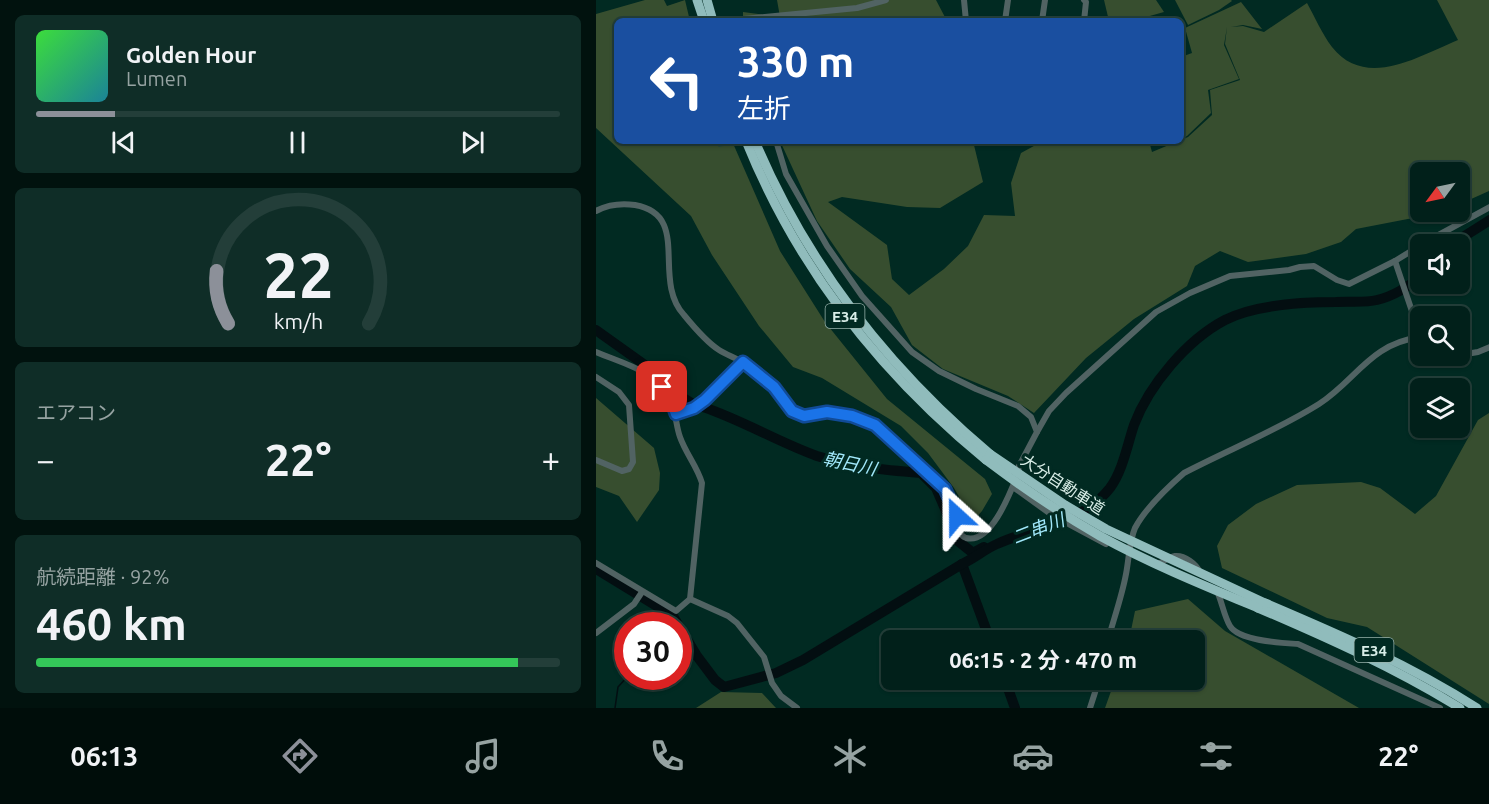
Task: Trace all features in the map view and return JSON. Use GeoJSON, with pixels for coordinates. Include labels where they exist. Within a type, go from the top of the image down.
{"type":"FeatureCollection","features":[{"type":"Feature","properties":{"kind":"highway"},"geometry":{"type":"LineString","coordinates":[[697,0],[703,18]]}},
{"type":"Feature","properties":{"kind":"highway"},"geometry":{"type":"LineString","coordinates":[[707,0],[712,18]]}},
{"type":"Feature","properties":{"kind":"highway","name":"大分自動車道"},"geometry":{"type":"LineString","coordinates":[[747,144],[789,232],[833,300],[895,376],[926,409],[988,457],[1061,513],[1102,537],[1176,573],[1370,648],[1440,685],[1477,708]]}},
{"type":"Feature","properties":{"kind":"highway","name":"大分自動車道"},"geometry":{"type":"LineString","coordinates":[[756,144],[792,219],[839,294],[901,370],[988,457]]}},
{"type":"Feature","properties":{"kind":"highway","name":"大分自動車道"},"geometry":{"type":"LineString","coordinates":[[1262,606],[1403,674],[1460,708]]}},
{"type":"Feature","properties":{"kind":"highway"},"geometry":{"type":"LineString","coordinates":[[1403,674],[1452,708]]}},
{"type":"Feature","properties":{"kind":"highway"},"geometry":{"type":"LineString","coordinates":[[1440,685],[1486,708]]}},
{"type":"Feature","properties":{"kind":"street"},"geometry":{"type":"LineString","coordinates":[[754,18],[857,8],[886,0]]}},
{"type":"Feature","properties":{"kind":"street"},"geometry":{"type":"LineString","coordinates":[[964,0],[966,18]]}},
{"type":"Feature","properties":{"kind":"street"},"geometry":{"type":"LineString","coordinates":[[1005,18],[1008,0]]}},
{"type":"Feature","properties":{"kind":"street"},"geometry":{"type":"LineString","coordinates":[[1042,18],[1045,0]]}},
{"type":"Feature","properties":{"kind":"street"},"geometry":{"type":"LineString","coordinates":[[1084,0],[1086,2],[1084,18]]}},
{"type":"Feature","properties":{"kind":"street"},"geometry":{"type":"LineString","coordinates":[[777,144],[786,174],[827,246],[862,296],[912,352],[939,371],[1018,406],[1031,417],[1037,432]]}},
{"type":"Feature","properties":{"kind":"street"},"geometry":{"type":"LineString","coordinates":[[596,211],[607,205],[628,204],[648,208],[658,215],[668,230],[667,268],[670,286],[682,313],[718,350],[743,362],[774,387],[792,411],[804,416],[827,412],[852,416],[875,425],[945,489],[955,509],[959,530],[966,538],[972,538],[984,532],[996,521],[1013,487],[1018,468],[1049,411],[1156,312],[1190,293],[1230,276],[1314,266],[1337,280],[1349,284],[1410,252]]}},
{"type":"Feature","properties":{"kind":"street"},"geometry":{"type":"LineString","coordinates":[[1442,234],[1490,207]]}},
{"type":"Feature","properties":{"kind":"street"},"geometry":{"type":"LineString","coordinates":[[1395,261],[1411,306]]}},
{"type":"Feature","properties":{"kind":"street"},"geometry":{"type":"LineString","coordinates":[[1111,630],[1135,528],[1161,493],[1184,472],[1320,403],[1371,357],[1394,343],[1410,340]]}},
{"type":"Feature","properties":{"kind":"street"},"geometry":{"type":"LineString","coordinates":[[1470,353],[1490,347]]}},
{"type":"Feature","properties":{"kind":"street"},"geometry":{"type":"LineString","coordinates":[[596,352],[653,377],[671,400],[680,436],[698,468],[702,483],[690,599],[676,611],[596,563]]}},
{"type":"Feature","properties":{"kind":"street"},"geometry":{"type":"LineString","coordinates":[[676,414],[694,408],[705,400],[743,362]]}},
{"type":"Feature","properties":{"kind":"street"},"geometry":{"type":"LineString","coordinates":[[596,377],[619,392],[629,405],[633,462],[629,469],[622,471],[596,460]]}},
{"type":"Feature","properties":{"kind":"street"},"geometry":{"type":"LineString","coordinates":[[1013,487],[1052,515],[1128,556],[1151,565],[1160,564],[1174,556],[1197,566],[1205,580],[1217,590],[1231,628],[1240,635],[1277,643],[1298,644],[1440,708]]}},
{"type":"Feature","properties":{"kind":"street"},"geometry":{"type":"LineString","coordinates":[[596,633],[634,604],[642,592]]}},
{"type":"Feature","properties":{"kind":"street"},"geometry":{"type":"LineString","coordinates":[[690,599],[728,616],[753,642],[767,665],[772,682],[780,696],[797,708]]}},
{"type":"Feature","properties":{"kind":"street"},"geometry":{"type":"LineString","coordinates":[[1090,708],[1096,690]]}},
{"type":"Feature","properties":{"kind":"green space"},"geometry":{"type":"Polygon","coordinates":[[[645,0],[664,0],[667,6],[685,0],[689,18],[614,18],[614,144],[733,144],[780,251],[825,322],[887,399],[985,479],[992,494],[973,521],[954,488],[928,453],[901,426],[822,378],[793,367],[759,326],[712,255],[691,216],[596,128],[596,14],[645,0]]]}},
{"type":"Feature","properties":{"kind":"green space"},"geometry":{"type":"Polygon","coordinates":[[[777,0],[936,0],[945,18],[743,18],[743,12],[780,17],[777,0]]]}},
{"type":"Feature","properties":{"kind":"green space"},"geometry":{"type":"Polygon","coordinates":[[[1104,0],[1156,0],[1164,12],[1143,18],[1108,18],[1104,0]]]}},
{"type":"Feature","properties":{"kind":"green space"},"geometry":{"type":"Polygon","coordinates":[[[1175,0],[1231,0],[1232,1],[1188,25],[1175,0]]]}},
{"type":"Feature","properties":{"kind":"green space"},"geometry":{"type":"Polygon","coordinates":[[[1437,0],[1489,0],[1489,191],[1470,200],[1470,162],[1410,162],[1410,219],[1356,229],[1341,242],[1306,254],[1248,262],[1220,251],[1195,266],[1187,286],[1134,319],[1086,358],[1034,413],[1008,396],[943,369],[912,345],[891,307],[850,269],[817,221],[781,144],[974,144],[983,182],[940,208],[907,207],[842,197],[828,202],[887,245],[892,279],[909,295],[944,269],[968,246],[984,215],[1015,216],[1011,183],[1021,153],[1038,144],[1150,144],[1152,152],[1171,144],[1184,144],[1184,139],[1212,115],[1210,90],[1240,80],[1225,44],[1227,27],[1224,45],[1239,79],[1208,90],[1211,113],[1184,138],[1184,56],[1192,53],[1185,28],[1241,2],[1262,29],[1243,25],[1231,27],[1243,26],[1264,32],[1307,3],[1328,42],[1346,60],[1361,66],[1377,68],[1410,61],[1458,40],[1437,0]]]}},
{"type":"Feature","properties":{"kind":"green space"},"geometry":{"type":"Polygon","coordinates":[[[596,398],[654,448],[660,473],[659,490],[637,522],[619,496],[596,487],[596,398]]]}},
{"type":"Feature","properties":{"kind":"green space"},"geometry":{"type":"Polygon","coordinates":[[[1489,413],[1489,704],[1367,627],[1327,618],[1222,568],[1217,546],[1228,525],[1256,504],[1297,485],[1361,482],[1380,488],[1415,514],[1436,496],[1478,420],[1489,413]]]}},
{"type":"Feature","properties":{"kind":"green space"},"geometry":{"type":"Polygon","coordinates":[[[1188,599],[1225,631],[1359,708],[1105,708],[1111,690],[1205,690],[1205,630],[1131,630],[1135,611],[1188,599]]]}},
{"type":"Feature","properties":{"kind":"green space"},"geometry":{"type":"Polygon","coordinates":[[[721,692],[762,693],[776,708],[696,708],[721,692]]]}},
{"type":"Feature","properties":{"kind":"waterway","name":"二串川"},"geometry":{"type":"LineString","coordinates":[[1468,234],[1490,220]]}},
{"type":"Feature","properties":{"kind":"waterway","name":"二串川"},"geometry":{"type":"LineString","coordinates":[[596,569],[673,616],[697,656],[715,680],[724,687],[776,673],[803,660],[993,546],[1072,517],[1099,500],[1110,488],[1118,474],[1134,425],[1159,379],[1183,351],[1225,320],[1250,311],[1279,305],[1377,300],[1395,294],[1410,285]]}},
{"type":"Feature","properties":{"kind":"waterway","name":"朝日川"},"geometry":{"type":"LineString","coordinates":[[596,330],[652,370],[672,391],[693,404]]}},
{"type":"Feature","properties":{"kind":"waterway","name":"朝日川"},"geometry":{"type":"LineString","coordinates":[[703,407],[830,460],[921,473],[936,488],[946,511],[953,537],[973,553],[984,547]]}},
{"type":"Feature","properties":{"kind":"waterway"},"geometry":{"type":"LineString","coordinates":[[962,564],[986,630]]}},
{"type":"Feature","properties":{"kind":"waterway"},"geometry":{"type":"LineString","coordinates":[[615,708],[618,690]]}},
{"type":"Feature","properties":{"kind":"waterway"},"geometry":{"type":"LineString","coordinates":[[1009,690],[1015,708]]}},
{"type":"Feature","properties":{"kind":"route"},"geometry":{"type":"LineString","coordinates":[[662,387],[671,400],[676,414],[694,408],[705,400],[743,362],[774,387],[792,411],[804,416],[827,412],[852,416],[875,425],[945,489],[957,516]]}}]}
